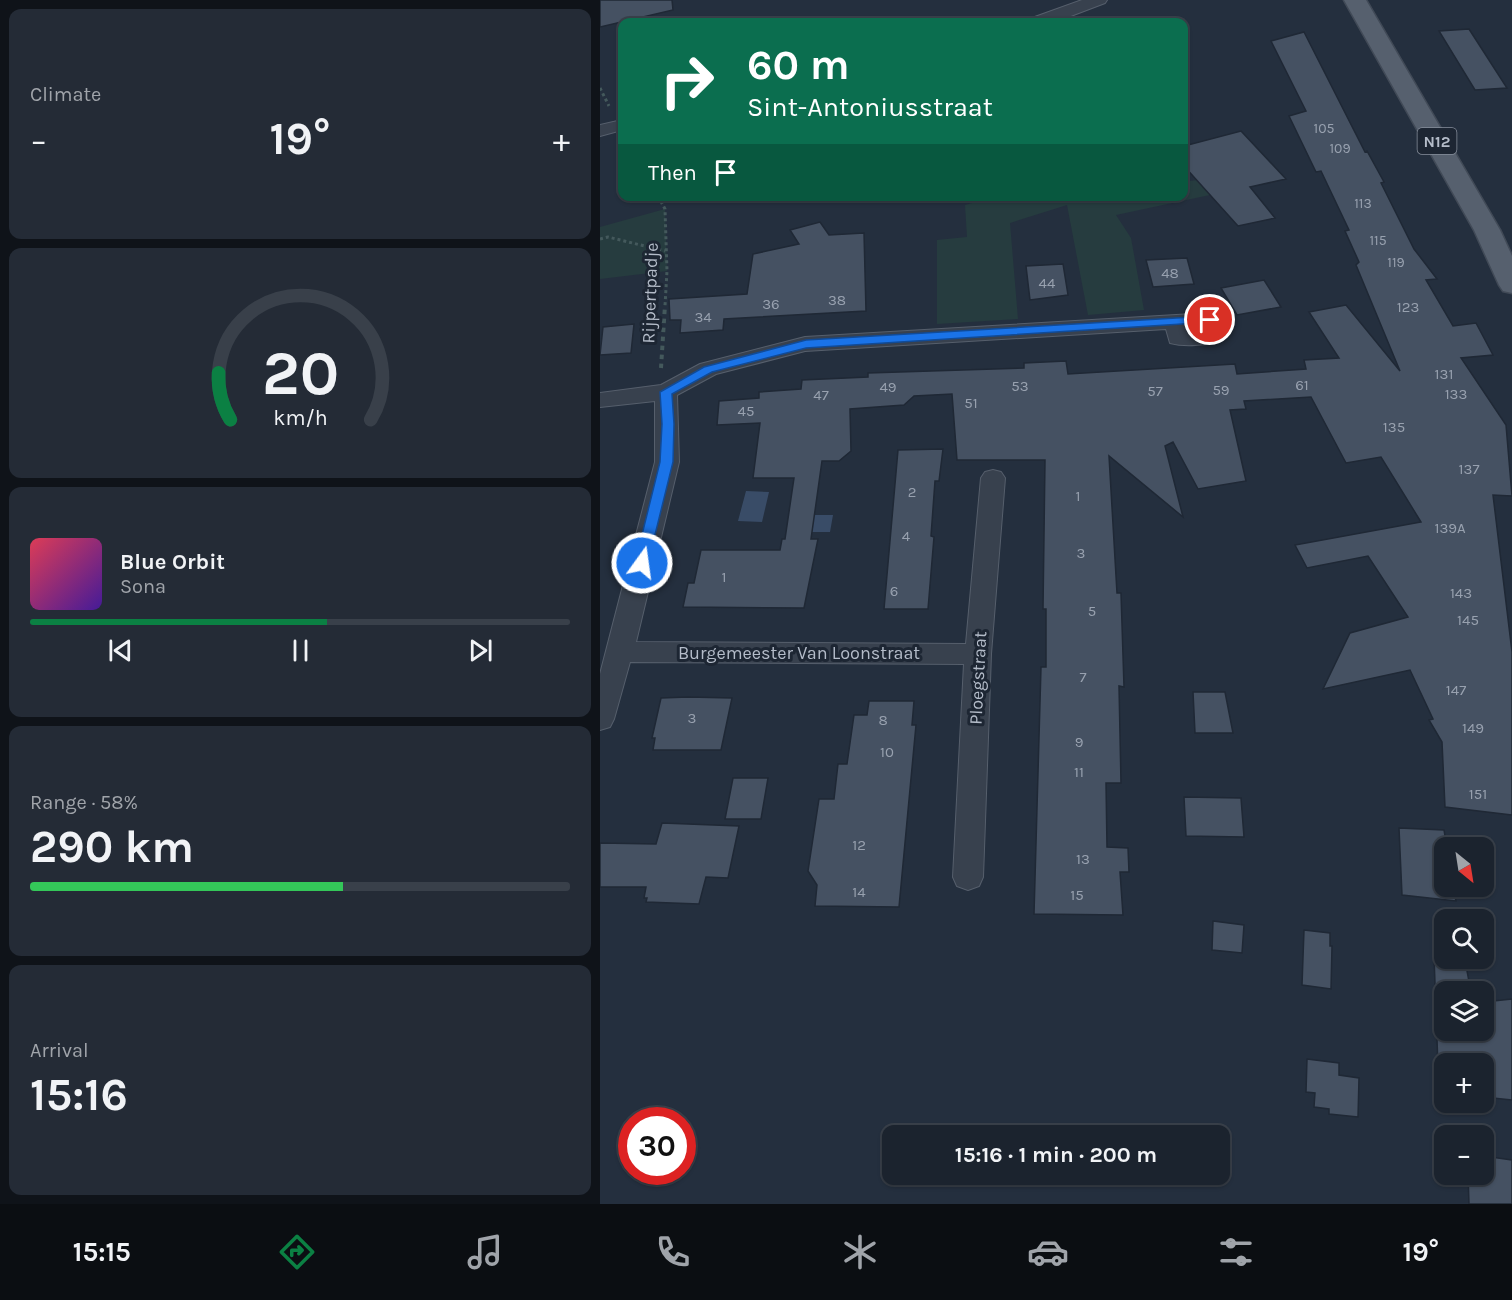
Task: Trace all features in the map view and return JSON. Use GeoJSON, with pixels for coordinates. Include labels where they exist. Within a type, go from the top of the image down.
{"type":"FeatureCollection","features":[{"type":"Feature","properties":{"kind":"main road","name":"N12"},"geometry":{"type":"LineString","coordinates":[[1355,0],[1487,230],[1512,285]]}},
{"type":"Feature","properties":{"kind":"street"},"geometry":{"type":"LineString","coordinates":[[1056,18],[1080,5],[1099,0]]}},
{"type":"Feature","properties":{"kind":"street"},"geometry":{"type":"LineString","coordinates":[[600,131],[618,126]]}},
{"type":"Feature","properties":{"kind":"street"},"geometry":{"type":"LineString","coordinates":[[600,400],[666,392],[708,369],[806,344],[1176,322]]}},
{"type":"Feature","properties":{"kind":"street"},"geometry":{"type":"LineString","coordinates":[[600,719],[620,652],[667,462],[666,392]]}},
{"type":"Feature","properties":{"kind":"street","name":"Ploegstraat"},"geometry":{"type":"LineString","coordinates":[[968,877],[978,654],[993,478]]}},
{"type":"Feature","properties":{"kind":"street","name":"Burgemeester Van Loonstraat"},"geometry":{"type":"LineString","coordinates":[[620,652],[978,654]]}},
{"type":"Feature","properties":{"kind":"path","name":"Rijpertpadje"},"geometry":{"type":"LineString","coordinates":[[661,201],[665,209],[667,271],[661,368],[666,392]]}},
{"type":"Feature","properties":{"kind":"path"},"geometry":{"type":"LineString","coordinates":[[600,239],[608,237],[665,251]]}},
{"type":"Feature","properties":{"kind":"green space"},"geometry":{"type":"Polygon","coordinates":[[[1226,177],[1238,189],[1188,200],[1188,179],[1226,177]]]}},
{"type":"Feature","properties":{"kind":"green space"},"geometry":{"type":"Polygon","coordinates":[[[979,201],[1182,201],[1116,215],[1131,238],[1144,310],[1088,315],[1067,205],[1010,223],[1018,319],[937,324],[937,240],[967,237],[965,205],[979,201]]]}},
{"type":"Feature","properties":{"kind":"green space"},"geometry":{"type":"Polygon","coordinates":[[[665,209],[667,271],[600,279],[600,227],[665,209]]]}},
{"type":"Feature","properties":{"kind":"water"},"geometry":{"type":"Polygon","coordinates":[[[746,491],[769,492],[762,522],[738,521],[746,491]]]}},
{"type":"Feature","properties":{"kind":"water"},"geometry":{"type":"Polygon","coordinates":[[[796,515],[833,515],[830,532],[793,532],[796,515]]]}},
{"type":"Feature","properties":{"kind":"building"},"geometry":{"type":"Polygon","coordinates":[[[600,0],[672,0],[673,10],[639,18],[618,18],[618,23],[600,27],[600,0]]]}},
{"type":"Feature","properties":{"kind":"building"},"geometry":{"type":"Polygon","coordinates":[[[1469,29],[1507,88],[1475,90],[1439,31],[1469,29]]]}},
{"type":"Feature","properties":{"kind":"building"},"geometry":{"type":"Polygon","coordinates":[[[1304,32],[1365,152],[1367,151],[1384,182],[1381,183],[1414,249],[1437,279],[1426,280],[1453,326],[1476,323],[1493,355],[1461,358],[1506,425],[1512,496],[1493,495],[1512,652],[1512,815],[1445,807],[1442,742],[1429,720],[1433,719],[1410,670],[1323,689],[1350,633],[1408,617],[1368,556],[1307,568],[1295,545],[1421,522],[1381,457],[1346,463],[1311,397],[1244,401],[1246,409],[1230,410],[1246,481],[1198,489],[1173,442],[1165,446],[1183,517],[1109,456],[1117,593],[1121,593],[1124,687],[1119,686],[1121,783],[1106,783],[1107,847],[1128,848],[1129,872],[1120,872],[1123,915],[1034,914],[1041,667],[1046,667],[1046,609],[1043,609],[1045,460],[957,460],[952,394],[914,396],[904,405],[850,409],[851,451],[839,461],[822,461],[811,539],[818,539],[804,608],[683,607],[688,583],[694,583],[701,550],[780,550],[782,539],[785,539],[794,478],[753,478],[760,423],[717,425],[719,401],[759,398],[759,392],[801,389],[802,380],[868,377],[868,373],[1024,368],[1024,363],[1066,361],[1068,374],[1235,364],[1237,374],[1306,369],[1304,360],[1339,358],[1309,312],[1346,305],[1400,371],[1356,265],[1359,262],[1345,231],[1349,230],[1321,171],[1316,172],[1289,116],[1306,111],[1271,41],[1304,32]]]}},
{"type":"Feature","properties":{"kind":"building"},"geometry":{"type":"Polygon","coordinates":[[[1241,131],[1286,179],[1250,187],[1275,218],[1238,226],[1188,170],[1188,145],[1241,131]]]}},
{"type":"Feature","properties":{"kind":"building"},"geometry":{"type":"Polygon","coordinates":[[[820,222],[829,235],[864,233],[866,311],[724,319],[723,330],[680,333],[681,320],[670,320],[669,299],[747,294],[753,254],[799,244],[790,230],[820,222]]]}},
{"type":"Feature","properties":{"kind":"building"},"geometry":{"type":"Polygon","coordinates":[[[1187,258],[1194,284],[1153,287],[1146,260],[1187,258]]]}},
{"type":"Feature","properties":{"kind":"building"},"geometry":{"type":"Polygon","coordinates":[[[1063,264],[1068,295],[1030,300],[1026,266],[1063,264]]]}},
{"type":"Feature","properties":{"kind":"building"},"geometry":{"type":"Polygon","coordinates":[[[1264,280],[1281,307],[1237,315],[1221,288],[1264,280]]]}},
{"type":"Feature","properties":{"kind":"building"},"geometry":{"type":"Polygon","coordinates":[[[634,324],[631,353],[600,355],[603,327],[634,324]]]}},
{"type":"Feature","properties":{"kind":"building"},"geometry":{"type":"Polygon","coordinates":[[[943,449],[939,481],[935,481],[931,536],[934,537],[928,609],[884,609],[898,450],[943,449]]]}},
{"type":"Feature","properties":{"kind":"building"},"geometry":{"type":"Polygon","coordinates":[[[1193,692],[1225,692],[1233,733],[1195,733],[1193,692]]]}},
{"type":"Feature","properties":{"kind":"building"},"geometry":{"type":"Polygon","coordinates":[[[661,698],[732,698],[721,750],[653,750],[655,738],[652,738],[661,698]]]}},
{"type":"Feature","properties":{"kind":"building"},"geometry":{"type":"Polygon","coordinates":[[[869,701],[914,701],[912,725],[916,725],[899,907],[815,906],[817,885],[808,871],[819,799],[834,799],[838,764],[847,764],[854,715],[867,715],[869,701]]]}},
{"type":"Feature","properties":{"kind":"building"},"geometry":{"type":"Polygon","coordinates":[[[733,778],[768,778],[761,819],[725,819],[733,778]]]}},
{"type":"Feature","properties":{"kind":"building"},"geometry":{"type":"Polygon","coordinates":[[[1184,797],[1241,798],[1244,837],[1186,836],[1184,797]]]}},
{"type":"Feature","properties":{"kind":"building"},"geometry":{"type":"Polygon","coordinates":[[[662,823],[739,826],[728,878],[706,877],[699,904],[646,902],[647,898],[644,898],[646,887],[600,887],[600,843],[656,844],[662,823]]]}},
{"type":"Feature","properties":{"kind":"building"},"geometry":{"type":"Polygon","coordinates":[[[1399,828],[1444,830],[1445,837],[1434,837],[1434,897],[1455,897],[1456,901],[1402,895],[1399,828]]]}},
{"type":"Feature","properties":{"kind":"building"},"geometry":{"type":"Polygon","coordinates":[[[1213,921],[1244,925],[1242,953],[1212,950],[1213,921]]]}},
{"type":"Feature","properties":{"kind":"building"},"geometry":{"type":"Polygon","coordinates":[[[1304,930],[1330,933],[1331,989],[1302,985],[1304,930]]]}},
{"type":"Feature","properties":{"kind":"building"},"geometry":{"type":"Polygon","coordinates":[[[1434,969],[1467,969],[1469,981],[1435,981],[1434,969]]]}},
{"type":"Feature","properties":{"kind":"building"},"geometry":{"type":"Polygon","coordinates":[[[1512,999],[1512,1100],[1494,1098],[1494,1053],[1437,1053],[1437,1041],[1494,1041],[1494,1001],[1512,999]]]}},
{"type":"Feature","properties":{"kind":"building"},"geometry":{"type":"Polygon","coordinates":[[[1307,1059],[1339,1063],[1339,1075],[1359,1078],[1358,1117],[1329,1114],[1329,1109],[1314,1107],[1315,1093],[1306,1092],[1307,1059]]]}},
{"type":"Feature","properties":{"kind":"building"},"geometry":{"type":"Polygon","coordinates":[[[1494,1157],[1512,1160],[1512,1204],[1469,1204],[1468,1185],[1494,1185],[1494,1157]]]}},
{"type":"Feature","properties":{"kind":"route"},"geometry":{"type":"LineString","coordinates":[[642,563],[667,462],[666,392],[708,369],[806,344],[1210,320]]}}]}
